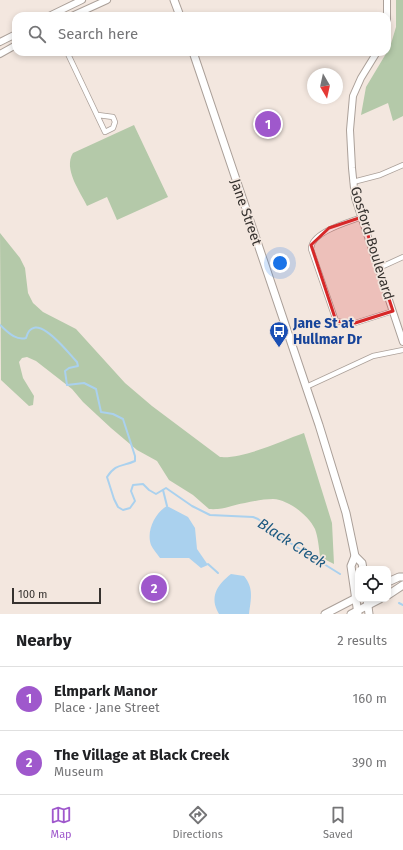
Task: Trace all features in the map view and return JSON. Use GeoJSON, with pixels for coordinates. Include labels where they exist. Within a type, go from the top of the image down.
{"type":"FeatureCollection","features":[{"type":"Feature","properties":{"kind":"main road"},"geometry":{"type":"LineString","coordinates":[[174,0],[178,12]]}},
{"type":"Feature","properties":{"kind":"main road","name":"Jane Street"},"geometry":{"type":"LineString","coordinates":[[194,56],[341,495],[355,556],[362,563],[362,566]]}},
{"type":"Feature","properties":{"kind":"main road","name":"Jane Street"},"geometry":{"type":"LineString","coordinates":[[355,556],[351,566],[355,587]]}},
{"type":"Feature","properties":{"kind":"main road"},"geometry":{"type":"LineString","coordinates":[[391,581],[403,577]]}},
{"type":"Feature","properties":{"kind":"main road"},"geometry":{"type":"LineString","coordinates":[[391,593],[403,585]]}},
{"type":"Feature","properties":{"kind":"main road"},"geometry":{"type":"LineString","coordinates":[[325,614],[355,599]]}},
{"type":"Feature","properties":{"kind":"main road","name":"Jane Street"},"geometry":{"type":"LineString","coordinates":[[355,613],[356,602]]}},
{"type":"Feature","properties":{"kind":"main road"},"geometry":{"type":"LineString","coordinates":[[355,613],[367,602]]}},
{"type":"Feature","properties":{"kind":"main road"},"geometry":{"type":"LineString","coordinates":[[367,602],[369,614]]}},
{"type":"Feature","properties":{"kind":"street"},"geometry":{"type":"LineString","coordinates":[[57,12],[82,0]]}},
{"type":"Feature","properties":{"kind":"street"},"geometry":{"type":"LineString","coordinates":[[81,12],[107,0]]}},
{"type":"Feature","properties":{"kind":"street"},"geometry":{"type":"LineString","coordinates":[[387,0],[387,12]]}},
{"type":"Feature","properties":{"kind":"street"},"geometry":{"type":"LineString","coordinates":[[0,42],[12,36]]}},
{"type":"Feature","properties":{"kind":"street"},"geometry":{"type":"LineString","coordinates":[[0,54],[12,47]]}},
{"type":"Feature","properties":{"kind":"street"},"geometry":{"type":"LineString","coordinates":[[69,56],[98,115]]}},
{"type":"Feature","properties":{"kind":"street","name":"Gosford Boulevard"},"geometry":{"type":"LineString","coordinates":[[375,56],[361,78],[353,96],[350,130],[353,182],[355,198],[403,342]]}},
{"type":"Feature","properties":{"kind":"street"},"geometry":{"type":"LineString","coordinates":[[353,182],[380,175],[403,165]]}},
{"type":"Feature","properties":{"kind":"street"},"geometry":{"type":"LineString","coordinates":[[362,217],[329,228],[311,245],[320,276],[336,321],[352,324],[393,311]]}},
{"type":"Feature","properties":{"kind":"street"},"geometry":{"type":"LineString","coordinates":[[379,268],[403,256]]}},
{"type":"Feature","properties":{"kind":"street"},"geometry":{"type":"LineString","coordinates":[[306,387],[373,356],[403,350]]}},
{"type":"Feature","properties":{"kind":"highlighted area"},"geometry":{"type":"Polygon","coordinates":[[[362,217],[393,311],[352,324],[336,321],[311,245],[329,228],[362,217]]]}},
{"type":"Feature","properties":{"kind":"green space"},"geometry":{"type":"Polygon","coordinates":[[[396,0],[403,0],[403,116],[393,121],[388,103],[361,115],[366,87],[385,56],[391,56],[391,44],[396,27],[396,0]]]}},
{"type":"Feature","properties":{"kind":"green space"},"geometry":{"type":"Polygon","coordinates":[[[134,125],[168,197],[117,220],[107,197],[87,206],[71,173],[70,159],[73,153],[134,125]]]}},
{"type":"Feature","properties":{"kind":"green space"},"geometry":{"type":"Polygon","coordinates":[[[0,233],[20,258],[25,268],[28,293],[33,303],[43,312],[76,329],[125,383],[152,406],[220,457],[230,457],[251,452],[304,433],[332,523],[334,564],[320,557],[317,535],[312,524],[297,509],[285,502],[267,499],[224,508],[209,509],[193,495],[169,480],[157,461],[137,450],[83,402],[72,389],[36,361],[27,357],[22,358],[19,362],[23,378],[34,396],[33,405],[29,406],[1,380],[0,233]]]}},
{"type":"Feature","properties":{"kind":"water"},"geometry":{"type":"Polygon","coordinates":[[[167,506],[188,517],[195,528],[197,549],[208,565],[201,568],[189,558],[160,558],[154,550],[150,540],[151,528],[155,518],[167,506]]]}},
{"type":"Feature","properties":{"kind":"water"},"geometry":{"type":"Polygon","coordinates":[[[231,574],[244,576],[247,580],[251,589],[249,614],[219,614],[216,608],[215,597],[218,587],[231,574]]]}},
{"type":"Feature","properties":{"kind":"waterway","name":"Black Creek"},"geometry":{"type":"LineString","coordinates":[[0,325],[15,337],[22,339],[26,338],[30,330],[36,328],[44,330],[52,335],[77,362],[78,366],[69,368],[65,371],[67,385],[84,383],[96,389],[101,412],[113,414],[123,419],[135,456],[135,461],[116,467],[107,477],[118,507],[123,510],[130,508],[135,501],[131,491],[133,485],[143,484],[156,494],[166,488],[192,506],[210,515],[253,517],[258,519],[287,541],[340,574]]}},
{"type":"Feature","properties":{"kind":"waterway"},"geometry":{"type":"LineString","coordinates":[[163,490],[167,506]]}},
{"type":"Feature","properties":{"kind":"waterway"},"geometry":{"type":"LineString","coordinates":[[208,564],[218,573]]}},
{"type":"Feature","properties":{"kind":"waterway","name":"Black Creek"},"geometry":{"type":"LineString","coordinates":[[399,603],[403,605]]}},
{"type":"Feature","properties":{"kind":"place","name":"Elmpark Manor"},"geometry":{"type":"Point","coordinates":[268,124]}},
{"type":"Feature","properties":{"kind":"place","name":"Jane St at Hullmar Dr"},"geometry":{"type":"Point","coordinates":[279,348]}},
{"type":"Feature","properties":{"kind":"place","name":"The Village at Black Creek"},"geometry":{"type":"Point","coordinates":[154,588]}}]}
